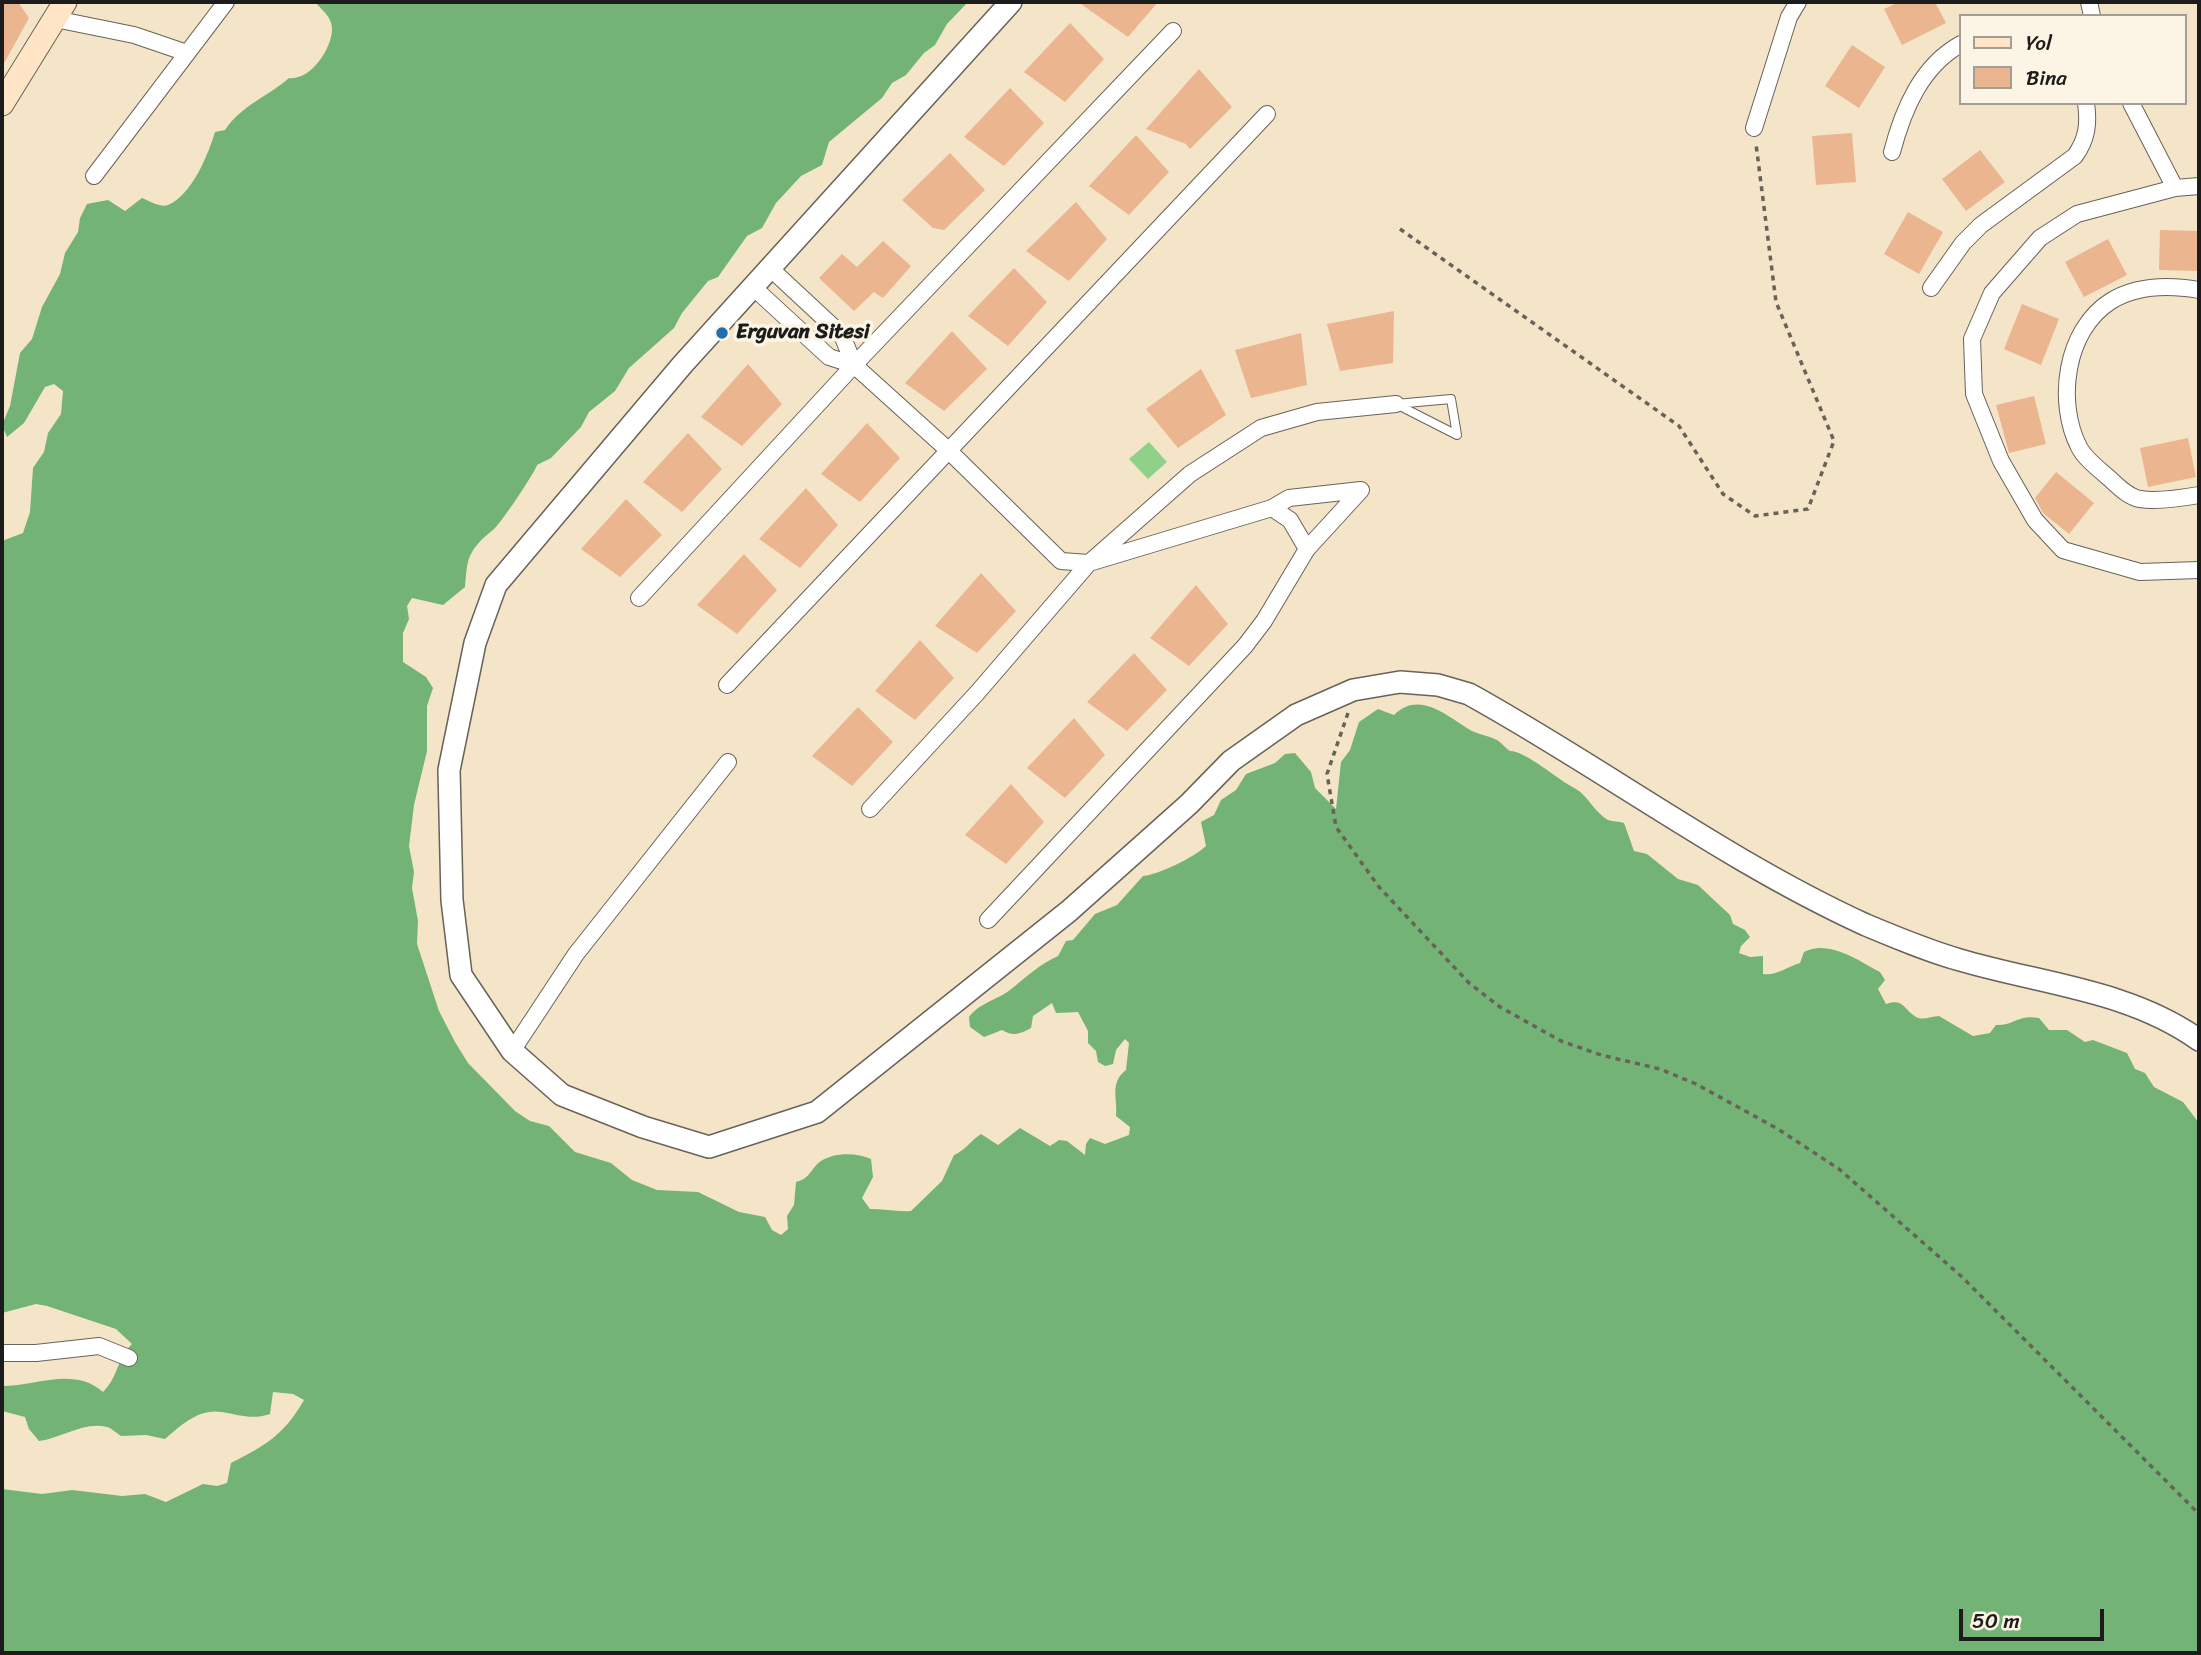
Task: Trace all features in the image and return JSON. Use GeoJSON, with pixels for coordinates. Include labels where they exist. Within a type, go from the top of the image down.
{"type":"FeatureCollection","features":[{"type":"Feature","properties":{"kind":"main road"},"geometry":{"type":"LineString","coordinates":[[2,104],[55,8]]}},
{"type":"Feature","properties":{"kind":"street"},"geometry":{"type":"LineString","coordinates":[[94,176],[226,2]]}},
{"type":"Feature","properties":{"kind":"street"},"geometry":{"type":"LineString","coordinates":[[1011,2],[683,364],[496,585],[475,643],[449,769],[452,900],[461,975],[512,1051],[562,1095],[643,1127],[709,1147],[817,1112],[1069,911],[1254,741],[1296,715],[1353,690],[1409,682],[1469,694],[1732,856],[1867,925],[1961,961],[2130,1004],[2158,1015],[2199,1040]]}},
{"type":"Feature","properties":{"kind":"street"},"geometry":{"type":"LineString","coordinates":[[1754,128],[1789,17],[1798,2]]}},
{"type":"Feature","properties":{"kind":"street"},"geometry":{"type":"LineString","coordinates":[[55,8],[187,53]]}},
{"type":"Feature","properties":{"kind":"street"},"geometry":{"type":"LineString","coordinates":[[639,598],[854,365],[1173,31]]}},
{"type":"Feature","properties":{"kind":"street"},"geometry":{"type":"LineString","coordinates":[[1892,152],[1906,104],[1931,68],[1947,52],[1960,45]]}},
{"type":"Feature","properties":{"kind":"street"},"geometry":{"type":"LineString","coordinates":[[1931,288],[1963,243],[1981,225],[2075,156],[2084,142],[2089,121],[2086,105]]}},
{"type":"Feature","properties":{"kind":"street"},"geometry":{"type":"LineString","coordinates":[[2132,105],[2175,188]]}},
{"type":"Feature","properties":{"kind":"street"},"geometry":{"type":"LineString","coordinates":[[727,685],[1267,114]]}},
{"type":"Feature","properties":{"kind":"street"},"geometry":{"type":"LineString","coordinates":[[2199,186],[2175,188],[2077,214],[2040,238],[1992,293],[1972,339],[1974,394],[2001,461],[2035,520],[2063,550],[2140,572],[2199,570]]}},
{"type":"Feature","properties":{"kind":"street"},"geometry":{"type":"LineString","coordinates":[[771,269],[842,335],[854,365]]}},
{"type":"Feature","properties":{"kind":"street"},"geometry":{"type":"LineString","coordinates":[[2199,290],[2181,286],[2155,287],[2110,302],[2081,332],[2070,366],[2067,391],[2070,424],[2080,449],[2125,492],[2139,499],[2199,495]]}},
{"type":"Feature","properties":{"kind":"street"},"geometry":{"type":"LineString","coordinates":[[753,287],[829,357],[854,365],[948,450],[1061,561],[1089,563],[1272,508],[1289,498],[1362,489],[1307,549],[1264,621],[1245,646],[988,920]]}},
{"type":"Feature","properties":{"kind":"street"},"geometry":{"type":"LineString","coordinates":[[870,809],[978,693],[1089,563],[1190,474],[1261,428],[1317,412],[1396,404]]}},
{"type":"Feature","properties":{"kind":"street"},"geometry":{"type":"LineString","coordinates":[[1272,508],[1290,520],[1307,549]]}},
{"type":"Feature","properties":{"kind":"street"},"geometry":{"type":"LineString","coordinates":[[512,1051],[576,954],[728,762]]}},
{"type":"Feature","properties":{"kind":"street"},"geometry":{"type":"LineString","coordinates":[[2,1353],[36,1353],[99,1346],[129,1357]]}},
{"type":"Feature","properties":{"kind":"lane"},"geometry":{"type":"LineString","coordinates":[[1451,399],[1457,435],[1433,422],[1396,404],[1451,399]]}},
{"type":"Feature","properties":{"kind":"path"},"geometry":{"type":"LineString","coordinates":[[1400,229],[1679,426],[1723,494],[1755,516],[1808,509],[1834,441],[1776,302],[1754,128]]}},
{"type":"Feature","properties":{"kind":"path"},"geometry":{"type":"LineString","coordinates":[[1353,690],[1348,715],[1327,774],[1336,827],[1379,887],[1469,984],[1500,1007],[1561,1041],[1601,1055],[1660,1069],[1696,1084],[1778,1129],[1839,1169],[1961,1276],[2199,1514]]}},
{"type":"Feature","properties":{"kind":"green space"},"geometry":{"type":"Polygon","coordinates":[[[315,2],[968,2],[947,24],[935,45],[924,53],[906,75],[892,83],[882,98],[829,142],[822,165],[801,176],[776,203],[762,228],[747,236],[718,277],[708,281],[682,313],[674,328],[629,368],[615,391],[589,412],[581,427],[551,458],[537,465],[502,519],[473,550],[466,570],[465,587],[443,605],[412,598],[407,606],[409,619],[403,633],[403,662],[426,677],[433,688],[427,706],[427,751],[414,805],[409,846],[418,921],[417,944],[439,1011],[455,1042],[468,1063],[515,1111],[530,1121],[549,1126],[575,1152],[611,1163],[632,1180],[657,1190],[698,1192],[739,1212],[765,1217],[772,1230],[781,1235],[788,1229],[787,1216],[794,1205],[796,1182],[821,1161],[833,1156],[853,1155],[871,1159],[873,1177],[862,1198],[870,1209],[911,1211],[942,1181],[954,1155],[981,1134],[998,1145],[1020,1128],[1050,1146],[1059,1140],[1067,1141],[1085,1155],[1086,1144],[1090,1138],[1105,1144],[1129,1135],[1130,1127],[1116,1116],[1115,1092],[1118,1080],[1126,1070],[1129,1043],[1125,1039],[1116,1050],[1113,1064],[1105,1066],[1098,1062],[1096,1051],[1088,1043],[1088,1031],[1078,1012],[1056,1013],[1052,1003],[1033,1016],[1031,1028],[1016,1034],[1002,1030],[984,1037],[970,1027],[969,1017],[978,1008],[1005,993],[1058,956],[1066,941],[1073,940],[1095,914],[1117,905],[1143,876],[1176,865],[1206,846],[1201,822],[1214,815],[1221,800],[1236,790],[1246,774],[1275,763],[1285,754],[1295,753],[1311,772],[1315,788],[1336,809],[1341,762],[1350,750],[1359,722],[1378,709],[1394,715],[1414,705],[1434,708],[1472,731],[1499,741],[1510,751],[1533,761],[1580,792],[1604,817],[1610,821],[1624,823],[1634,851],[1647,854],[1678,879],[1698,885],[1730,915],[1733,924],[1745,930],[1750,937],[1741,946],[1739,953],[1750,957],[1763,956],[1763,974],[1778,972],[1800,963],[1804,952],[1833,949],[1880,972],[1885,980],[1878,989],[1886,1004],[1900,1003],[1919,1018],[1939,1016],[1973,1036],[1990,1033],[1996,1025],[2032,1017],[2039,1018],[2049,1030],[2067,1030],[2085,1042],[2093,1040],[2127,1053],[2135,1069],[2145,1073],[2154,1087],[2183,1102],[2199,1123],[2199,1653],[2,1653],[2,1489],[42,1494],[72,1490],[122,1496],[145,1494],[166,1502],[203,1484],[217,1486],[227,1483],[231,1463],[273,1438],[289,1422],[304,1400],[293,1394],[273,1392],[270,1414],[252,1417],[214,1411],[191,1419],[165,1439],[146,1435],[121,1436],[109,1428],[90,1426],[39,1441],[29,1429],[25,1417],[2,1411],[2,1386],[67,1379],[92,1384],[103,1392],[132,1344],[116,1329],[47,1306],[36,1304],[2,1313],[2,541],[23,533],[30,512],[33,468],[44,452],[48,433],[61,414],[63,391],[54,384],[45,387],[24,423],[7,437],[2,425],[10,406],[20,353],[32,339],[42,307],[60,274],[65,253],[78,232],[80,218],[87,204],[108,200],[125,211],[142,198],[162,206],[177,200],[192,184],[215,132],[225,130],[247,108],[289,78],[297,78],[312,69],[324,54],[331,37],[332,25],[315,2]]]}},
{"type":"Feature","properties":{"kind":"green space"},"geometry":{"type":"Polygon","coordinates":[[[1149,442],[1167,462],[1148,479],[1129,459],[1149,442]]]}},
{"type":"Feature","properties":{"kind":"building"},"geometry":{"type":"Polygon","coordinates":[[[2,2],[18,2],[29,18],[2,67],[2,2]]]}},
{"type":"Feature","properties":{"kind":"building"},"geometry":{"type":"Polygon","coordinates":[[[1078,2],[1158,2],[1128,37],[1078,2]]]}},
{"type":"Feature","properties":{"kind":"building"},"geometry":{"type":"Polygon","coordinates":[[[1899,2],[1935,2],[1946,23],[1902,45],[1884,9],[1899,2]]]}},
{"type":"Feature","properties":{"kind":"building"},"geometry":{"type":"Polygon","coordinates":[[[1070,23],[1104,59],[1065,102],[1024,72],[1070,23]]]}},
{"type":"Feature","properties":{"kind":"building"},"geometry":{"type":"Polygon","coordinates":[[[1852,45],[1885,67],[1859,108],[1825,86],[1852,45]]]}},
{"type":"Feature","properties":{"kind":"building"},"geometry":{"type":"Polygon","coordinates":[[[1199,69],[1232,107],[1190,149],[1186,144],[1146,129],[1199,69]]]}},
{"type":"Feature","properties":{"kind":"building"},"geometry":{"type":"Polygon","coordinates":[[[1010,88],[1044,123],[1004,166],[964,137],[1010,88]]]}},
{"type":"Feature","properties":{"kind":"building"},"geometry":{"type":"Polygon","coordinates":[[[1852,133],[1856,182],[1816,185],[1812,136],[1852,133]]]}},
{"type":"Feature","properties":{"kind":"building"},"geometry":{"type":"Polygon","coordinates":[[[1136,135],[1169,172],[1129,215],[1089,186],[1136,135]]]}},
{"type":"Feature","properties":{"kind":"building"},"geometry":{"type":"Polygon","coordinates":[[[1980,150],[2005,182],[1966,211],[1942,179],[1980,150]]]}},
{"type":"Feature","properties":{"kind":"building"},"geometry":{"type":"Polygon","coordinates":[[[950,153],[985,190],[944,230],[933,228],[902,200],[950,153]]]}},
{"type":"Feature","properties":{"kind":"building"},"geometry":{"type":"Polygon","coordinates":[[[1076,202],[1107,239],[1069,281],[1026,251],[1076,202]]]}},
{"type":"Feature","properties":{"kind":"building"},"geometry":{"type":"Polygon","coordinates":[[[1908,212],[1943,232],[1919,274],[1884,254],[1908,212]]]}},
{"type":"Feature","properties":{"kind":"building"},"geometry":{"type":"Polygon","coordinates":[[[2160,230],[2199,231],[2199,271],[2159,270],[2160,230]]]}},
{"type":"Feature","properties":{"kind":"building"},"geometry":{"type":"Polygon","coordinates":[[[2108,239],[2127,275],[2084,297],[2065,262],[2108,239]]]}},
{"type":"Feature","properties":{"kind":"building"},"geometry":{"type":"Polygon","coordinates":[[[883,241],[911,266],[883,298],[874,292],[854,311],[819,278],[842,254],[857,267],[883,241]]]}},
{"type":"Feature","properties":{"kind":"building"},"geometry":{"type":"Polygon","coordinates":[[[1014,268],[1047,302],[1008,346],[968,316],[1014,268]]]}},
{"type":"Feature","properties":{"kind":"building"},"geometry":{"type":"Polygon","coordinates":[[[2022,304],[2059,319],[2041,365],[2004,349],[2022,304]]]}},
{"type":"Feature","properties":{"kind":"building"},"geometry":{"type":"Polygon","coordinates":[[[1394,311],[1393,363],[1340,371],[1327,324],[1394,311]]]}},
{"type":"Feature","properties":{"kind":"building"},"geometry":{"type":"Polygon","coordinates":[[[952,331],[987,369],[944,411],[905,383],[952,331]]]}},
{"type":"Feature","properties":{"kind":"building"},"geometry":{"type":"Polygon","coordinates":[[[1301,333],[1307,385],[1251,398],[1235,350],[1301,333]]]}},
{"type":"Feature","properties":{"kind":"building"},"geometry":{"type":"Polygon","coordinates":[[[748,364],[782,404],[742,446],[701,417],[748,364]]]}},
{"type":"Feature","properties":{"kind":"building"},"geometry":{"type":"Polygon","coordinates":[[[1201,369],[1226,415],[1178,448],[1146,409],[1201,369]]]}},
{"type":"Feature","properties":{"kind":"building"},"geometry":{"type":"Polygon","coordinates":[[[2034,396],[2046,444],[2009,453],[1996,405],[2034,396]]]}},
{"type":"Feature","properties":{"kind":"building"},"geometry":{"type":"Polygon","coordinates":[[[867,423],[900,458],[860,502],[821,474],[867,423]]]}},
{"type":"Feature","properties":{"kind":"building"},"geometry":{"type":"Polygon","coordinates":[[[688,433],[722,469],[682,512],[643,482],[688,433]]]}},
{"type":"Feature","properties":{"kind":"building"},"geometry":{"type":"Polygon","coordinates":[[[2188,438],[2196,477],[2148,487],[2140,448],[2188,438]]]}},
{"type":"Feature","properties":{"kind":"building"},"geometry":{"type":"Polygon","coordinates":[[[2056,472],[2094,503],[2069,534],[2043,513],[2035,498],[2056,472]]]}},
{"type":"Feature","properties":{"kind":"building"},"geometry":{"type":"Polygon","coordinates":[[[806,488],[838,525],[800,568],[759,539],[806,488]]]}},
{"type":"Feature","properties":{"kind":"building"},"geometry":{"type":"Polygon","coordinates":[[[626,499],[662,535],[620,577],[581,549],[626,499]]]}},
{"type":"Feature","properties":{"kind":"building"},"geometry":{"type":"Polygon","coordinates":[[[744,554],[777,590],[737,634],[697,605],[744,554]]]}},
{"type":"Feature","properties":{"kind":"building"},"geometry":{"type":"Polygon","coordinates":[[[981,573],[1016,611],[977,653],[935,626],[981,573]]]}},
{"type":"Feature","properties":{"kind":"building"},"geometry":{"type":"Polygon","coordinates":[[[1196,585],[1228,624],[1189,666],[1150,638],[1196,585]]]}},
{"type":"Feature","properties":{"kind":"building"},"geometry":{"type":"Polygon","coordinates":[[[920,640],[954,678],[915,720],[875,691],[920,640]]]}},
{"type":"Feature","properties":{"kind":"building"},"geometry":{"type":"Polygon","coordinates":[[[1134,653],[1167,690],[1127,731],[1087,702],[1134,653]]]}},
{"type":"Feature","properties":{"kind":"building"},"geometry":{"type":"Polygon","coordinates":[[[858,707],[893,742],[852,786],[812,756],[858,707]]]}},
{"type":"Feature","properties":{"kind":"building"},"geometry":{"type":"Polygon","coordinates":[[[1074,718],[1105,755],[1065,798],[1027,768],[1074,718]]]}},
{"type":"Feature","properties":{"kind":"building"},"geometry":{"type":"Polygon","coordinates":[[[1011,784],[1044,822],[1006,864],[965,835],[1011,784]]]}},
{"type":"Feature","properties":{"kind":"place","name":"Erguvan Sitesi"},"geometry":{"type":"Point","coordinates":[722,333]}}]}
